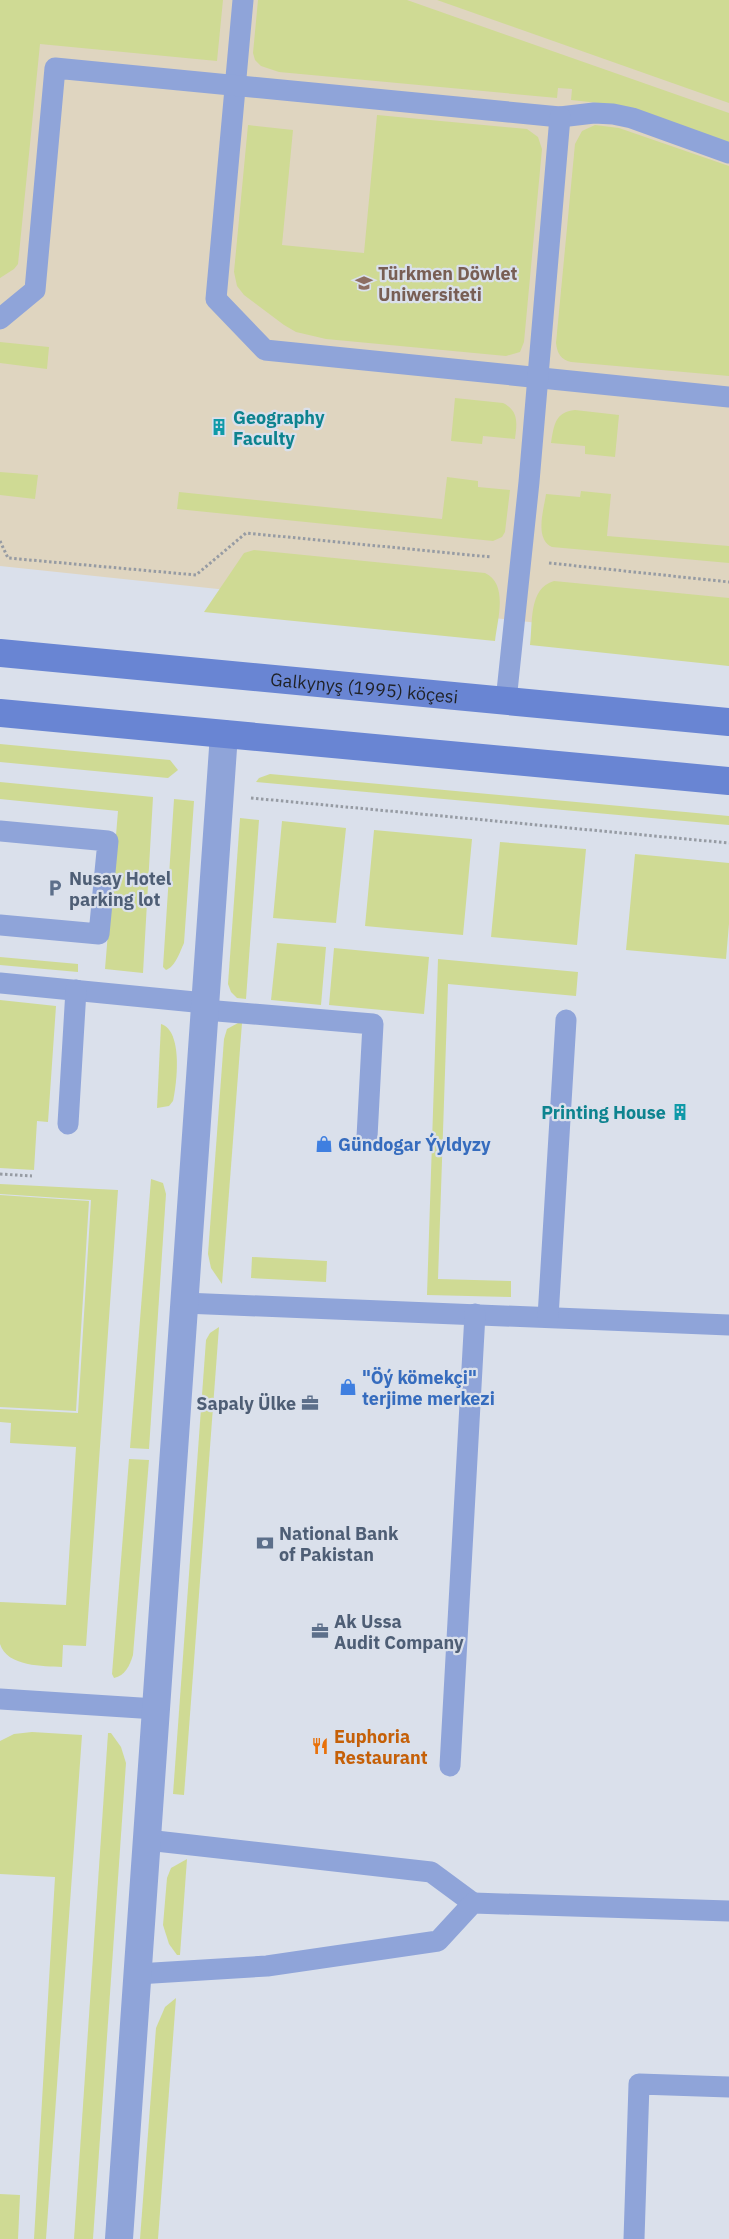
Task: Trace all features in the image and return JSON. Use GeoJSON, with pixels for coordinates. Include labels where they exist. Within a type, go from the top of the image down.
{"type":"FeatureCollection","features":[{"type":"Feature","properties":{"kind":"main road","name":"Galkynyş (1995) köçesi"},"geometry":{"type":"LineString","coordinates":[[0,653],[729,722]]}},
{"type":"Feature","properties":{"kind":"main road"},"geometry":{"type":"LineString","coordinates":[[0,713],[729,781]]}},
{"type":"Feature","properties":{"kind":"street"},"geometry":{"type":"LineString","coordinates":[[119,2239],[224,734]]}},
{"type":"Feature","properties":{"kind":"lane"},"geometry":{"type":"LineString","coordinates":[[243,0],[216,298],[265,350],[729,397]]}},
{"type":"Feature","properties":{"kind":"lane"},"geometry":{"type":"LineString","coordinates":[[0,319],[35,290],[55,68],[560,117],[594,113],[612,114],[632,118],[729,153]]}},
{"type":"Feature","properties":{"kind":"lane"},"geometry":{"type":"LineString","coordinates":[[506,701],[521,560],[560,117]]}},
{"type":"Feature","properties":{"kind":"lane"},"geometry":{"type":"LineString","coordinates":[[0,831],[108,841],[99,934],[0,925]]}},
{"type":"Feature","properties":{"kind":"lane"},"geometry":{"type":"LineString","coordinates":[[0,983],[373,1024],[367,1137]]}},
{"type":"Feature","properties":{"kind":"lane"},"geometry":{"type":"LineString","coordinates":[[68,1124],[76,990]]}},
{"type":"Feature","properties":{"kind":"lane"},"geometry":{"type":"LineString","coordinates":[[548,1317],[566,1020]]}},
{"type":"Feature","properties":{"kind":"lane"},"geometry":{"type":"LineString","coordinates":[[184,1303],[729,1326]]}},
{"type":"Feature","properties":{"kind":"lane"},"geometry":{"type":"LineString","coordinates":[[450,1766],[476,1314]]}},
{"type":"Feature","properties":{"kind":"lane"},"geometry":{"type":"LineString","coordinates":[[0,1699],[156,1709]]}},
{"type":"Feature","properties":{"kind":"lane"},"geometry":{"type":"LineString","coordinates":[[147,1840],[431,1872],[473,1903],[729,1911]]}},
{"type":"Feature","properties":{"kind":"lane"},"geometry":{"type":"LineString","coordinates":[[138,1974],[267,1966],[438,1941],[473,1903]]}},
{"type":"Feature","properties":{"kind":"lane"},"geometry":{"type":"LineString","coordinates":[[634,2239],[639,2084],[729,2087]]}},
{"type":"Feature","properties":{"kind":"path"},"geometry":{"type":"LineString","coordinates":[[0,541],[8,558],[196,575],[246,533],[729,582]]}},
{"type":"Feature","properties":{"kind":"path"},"geometry":{"type":"LineString","coordinates":[[245,797],[729,843]]}},
{"type":"Feature","properties":{"kind":"path"},"geometry":{"type":"LineString","coordinates":[[0,1174],[32,1176]]}},
{"type":"Feature","properties":{"kind":"shaded area","name":"Türkmen Döwlet Uniwersiteti"},"geometry":{"type":"Polygon","coordinates":[[[0,0],[729,0],[729,643],[0,566],[0,0]]]}},
{"type":"Feature","properties":{"kind":"green space"},"geometry":{"type":"Polygon","coordinates":[[[0,0],[223,0],[217,61],[40,44],[18,264],[0,278],[0,0]]]}},
{"type":"Feature","properties":{"kind":"green space"},"geometry":{"type":"Polygon","coordinates":[[[258,0],[407,0],[729,113],[729,144],[617,105],[571,100],[572,89],[558,88],[557,98],[279,72],[261,66],[255,60],[253,53],[258,0]]]}},
{"type":"Feature","properties":{"kind":"green space"},"geometry":{"type":"Polygon","coordinates":[[[437,0],[729,0],[729,103],[437,0]]]}},
{"type":"Feature","properties":{"kind":"green space"},"geometry":{"type":"Polygon","coordinates":[[[377,115],[527,129],[538,137],[542,149],[524,342],[520,352],[506,356],[326,339],[296,332],[284,325],[244,295],[237,286],[234,272],[248,125],[293,130],[282,245],[364,253],[377,115]]]}},
{"type":"Feature","properties":{"kind":"green space"},"geometry":{"type":"Polygon","coordinates":[[[595,125],[619,128],[729,166],[729,376],[571,362],[562,358],[557,350],[556,343],[575,144],[582,131],[595,125]]]}},
{"type":"Feature","properties":{"kind":"green space"},"geometry":{"type":"Polygon","coordinates":[[[0,342],[49,347],[47,369],[0,363],[0,342]]]}},
{"type":"Feature","properties":{"kind":"green space"},"geometry":{"type":"Polygon","coordinates":[[[455,398],[503,403],[508,406],[516,418],[515,439],[483,436],[482,444],[451,441],[455,398]]]}},
{"type":"Feature","properties":{"kind":"green space"},"geometry":{"type":"Polygon","coordinates":[[[575,410],[619,415],[615,457],[585,454],[585,446],[551,443],[559,417],[563,413],[575,410]]]}},
{"type":"Feature","properties":{"kind":"green space"},"geometry":{"type":"Polygon","coordinates":[[[0,472],[38,475],[35,499],[0,495],[0,472]]]}},
{"type":"Feature","properties":{"kind":"green space"},"geometry":{"type":"Polygon","coordinates":[[[447,477],[478,481],[478,487],[510,490],[505,532],[502,537],[493,541],[177,509],[179,492],[442,519],[447,477]]]}},
{"type":"Feature","properties":{"kind":"green space"},"geometry":{"type":"Polygon","coordinates":[[[581,491],[611,494],[607,536],[729,546],[729,563],[552,547],[546,543],[542,531],[542,515],[546,494],[580,497],[581,491]]]}},
{"type":"Feature","properties":{"kind":"green space"},"geometry":{"type":"Polygon","coordinates":[[[254,550],[485,573],[497,585],[499,594],[500,604],[495,641],[204,612],[244,553],[254,550]]]}},
{"type":"Feature","properties":{"kind":"green space"},"geometry":{"type":"Polygon","coordinates":[[[554,581],[729,598],[729,666],[530,645],[533,608],[536,599],[546,585],[554,581]]]}},
{"type":"Feature","properties":{"kind":"green space"},"geometry":{"type":"Polygon","coordinates":[[[0,744],[170,760],[178,770],[168,778],[0,762],[0,744]]]}},
{"type":"Feature","properties":{"kind":"green space"},"geometry":{"type":"Polygon","coordinates":[[[270,774],[729,816],[729,825],[256,782],[259,778],[270,774]]]}},
{"type":"Feature","properties":{"kind":"green space"},"geometry":{"type":"Polygon","coordinates":[[[0,782],[153,797],[143,973],[105,969],[118,811],[0,799],[0,782]]]}},
{"type":"Feature","properties":{"kind":"green space"},"geometry":{"type":"Polygon","coordinates":[[[174,799],[194,801],[184,943],[175,963],[166,970],[163,967],[174,799]]]}},
{"type":"Feature","properties":{"kind":"green space"},"geometry":{"type":"Polygon","coordinates":[[[240,818],[259,820],[246,999],[237,998],[231,992],[228,984],[240,818]]]}},
{"type":"Feature","properties":{"kind":"green space"},"geometry":{"type":"Polygon","coordinates":[[[282,821],[346,828],[336,923],[273,918],[282,821]]]}},
{"type":"Feature","properties":{"kind":"green space"},"geometry":{"type":"Polygon","coordinates":[[[374,830],[472,839],[463,935],[365,926],[374,830]]]}},
{"type":"Feature","properties":{"kind":"green space"},"geometry":{"type":"Polygon","coordinates":[[[500,842],[586,849],[577,945],[491,937],[500,842]]]}},
{"type":"Feature","properties":{"kind":"green space"},"geometry":{"type":"Polygon","coordinates":[[[635,854],[729,863],[729,924],[726,959],[626,950],[635,854]]]}},
{"type":"Feature","properties":{"kind":"green space"},"geometry":{"type":"Polygon","coordinates":[[[277,943],[326,947],[321,1005],[271,1000],[277,943]]]}},
{"type":"Feature","properties":{"kind":"green space"},"geometry":{"type":"Polygon","coordinates":[[[334,948],[429,957],[424,1014],[329,1005],[334,948]]]}},
{"type":"Feature","properties":{"kind":"green space"},"geometry":{"type":"Polygon","coordinates":[[[0,957],[78,964],[78,972],[0,965],[0,957]]]}},
{"type":"Feature","properties":{"kind":"green space"},"geometry":{"type":"Polygon","coordinates":[[[438,959],[578,972],[576,996],[448,984],[438,1279],[511,1281],[511,1297],[427,1295],[438,959]]]}},
{"type":"Feature","properties":{"kind":"green space"},"geometry":{"type":"Polygon","coordinates":[[[0,1000],[56,1006],[48,1122],[37,1121],[34,1170],[0,1168],[0,1000]]]}},
{"type":"Feature","properties":{"kind":"green space"},"geometry":{"type":"Polygon","coordinates":[[[242,1023],[222,1284],[211,1268],[208,1254],[224,1039],[227,1029],[242,1023]]]}},
{"type":"Feature","properties":{"kind":"green space"},"geometry":{"type":"Polygon","coordinates":[[[161,1024],[173,1036],[176,1046],[177,1070],[173,1101],[169,1106],[157,1108],[161,1024]]]}},
{"type":"Feature","properties":{"kind":"green space"},"geometry":{"type":"Polygon","coordinates":[[[151,1179],[163,1183],[166,1194],[149,1449],[130,1448],[151,1179]]]}},
{"type":"Feature","properties":{"kind":"green space"},"geometry":{"type":"Polygon","coordinates":[[[0,1184],[118,1190],[86,1646],[63,1645],[62,1667],[27,1664],[10,1657],[4,1652],[0,1644],[0,1602],[66,1605],[76,1447],[10,1443],[11,1423],[0,1422],[0,1409],[78,1413],[91,1200],[0,1194],[0,1184]]]}},
{"type":"Feature","properties":{"kind":"green space"},"geometry":{"type":"Polygon","coordinates":[[[0,1195],[89,1201],[76,1411],[0,1407],[0,1195]]]}},
{"type":"Feature","properties":{"kind":"green space"},"geometry":{"type":"Polygon","coordinates":[[[252,1257],[327,1261],[326,1282],[251,1278],[252,1257]]]}},
{"type":"Feature","properties":{"kind":"green space"},"geometry":{"type":"Polygon","coordinates":[[[219,1327],[184,1795],[173,1794],[206,1340],[210,1333],[219,1327]]]}},
{"type":"Feature","properties":{"kind":"green space"},"geometry":{"type":"Polygon","coordinates":[[[129,1459],[149,1460],[133,1655],[129,1666],[121,1675],[114,1678],[112,1674],[129,1459]]]}},
{"type":"Feature","properties":{"kind":"green space"},"geometry":{"type":"Polygon","coordinates":[[[32,1732],[82,1735],[46,2239],[34,2239],[55,1877],[0,1874],[0,1741],[14,1734],[32,1732]]]}},
{"type":"Feature","properties":{"kind":"green space"},"geometry":{"type":"Polygon","coordinates":[[[108,1733],[111,1733],[121,1747],[126,1763],[93,2239],[74,2239],[108,1733]]]}},
{"type":"Feature","properties":{"kind":"green space"},"geometry":{"type":"Polygon","coordinates":[[[187,1859],[180,1955],[177,1955],[169,1944],[163,1925],[167,1878],[171,1868],[187,1859]]]}},
{"type":"Feature","properties":{"kind":"green space"},"geometry":{"type":"Polygon","coordinates":[[[176,1998],[158,2239],[140,2239],[156,2028],[165,2007],[176,1998]]]}},
{"type":"Feature","properties":{"kind":"green space"},"geometry":{"type":"Polygon","coordinates":[[[0,2194],[20,2195],[18,2239],[0,2239],[0,2194]]]}},
{"type":"Feature","properties":{"kind":"place","name":"Türkmen Döwlet Uniwersiteti"},"geometry":{"type":"Point","coordinates":[364,283]}},
{"type":"Feature","properties":{"kind":"place","name":"Geography Faculty"},"geometry":{"type":"Point","coordinates":[219,427]}},
{"type":"Feature","properties":{"kind":"place","name":"Nusay Hotel parking lot"},"geometry":{"type":"Point","coordinates":[55,888]}},
{"type":"Feature","properties":{"kind":"place","name":"Printing House"},"geometry":{"type":"Point","coordinates":[680,1112]}},
{"type":"Feature","properties":{"kind":"place","name":"Gündogar Ýyldyzy"},"geometry":{"type":"Point","coordinates":[324,1144]}},
{"type":"Feature","properties":{"kind":"place","name":"\"Öý kömekçi\" terjime merkezi"},"geometry":{"type":"Point","coordinates":[348,1387]}},
{"type":"Feature","properties":{"kind":"place","name":"Sapaly Ülke"},"geometry":{"type":"Point","coordinates":[310,1403]}},
{"type":"Feature","properties":{"kind":"place","name":"National Bank of Pakistan"},"geometry":{"type":"Point","coordinates":[265,1543]}},
{"type":"Feature","properties":{"kind":"place","name":"Ak Ussa Audit Company"},"geometry":{"type":"Point","coordinates":[320,1631]}},
{"type":"Feature","properties":{"kind":"place","name":"Euphoria Restaurant"},"geometry":{"type":"Point","coordinates":[320,1746]}}]}
